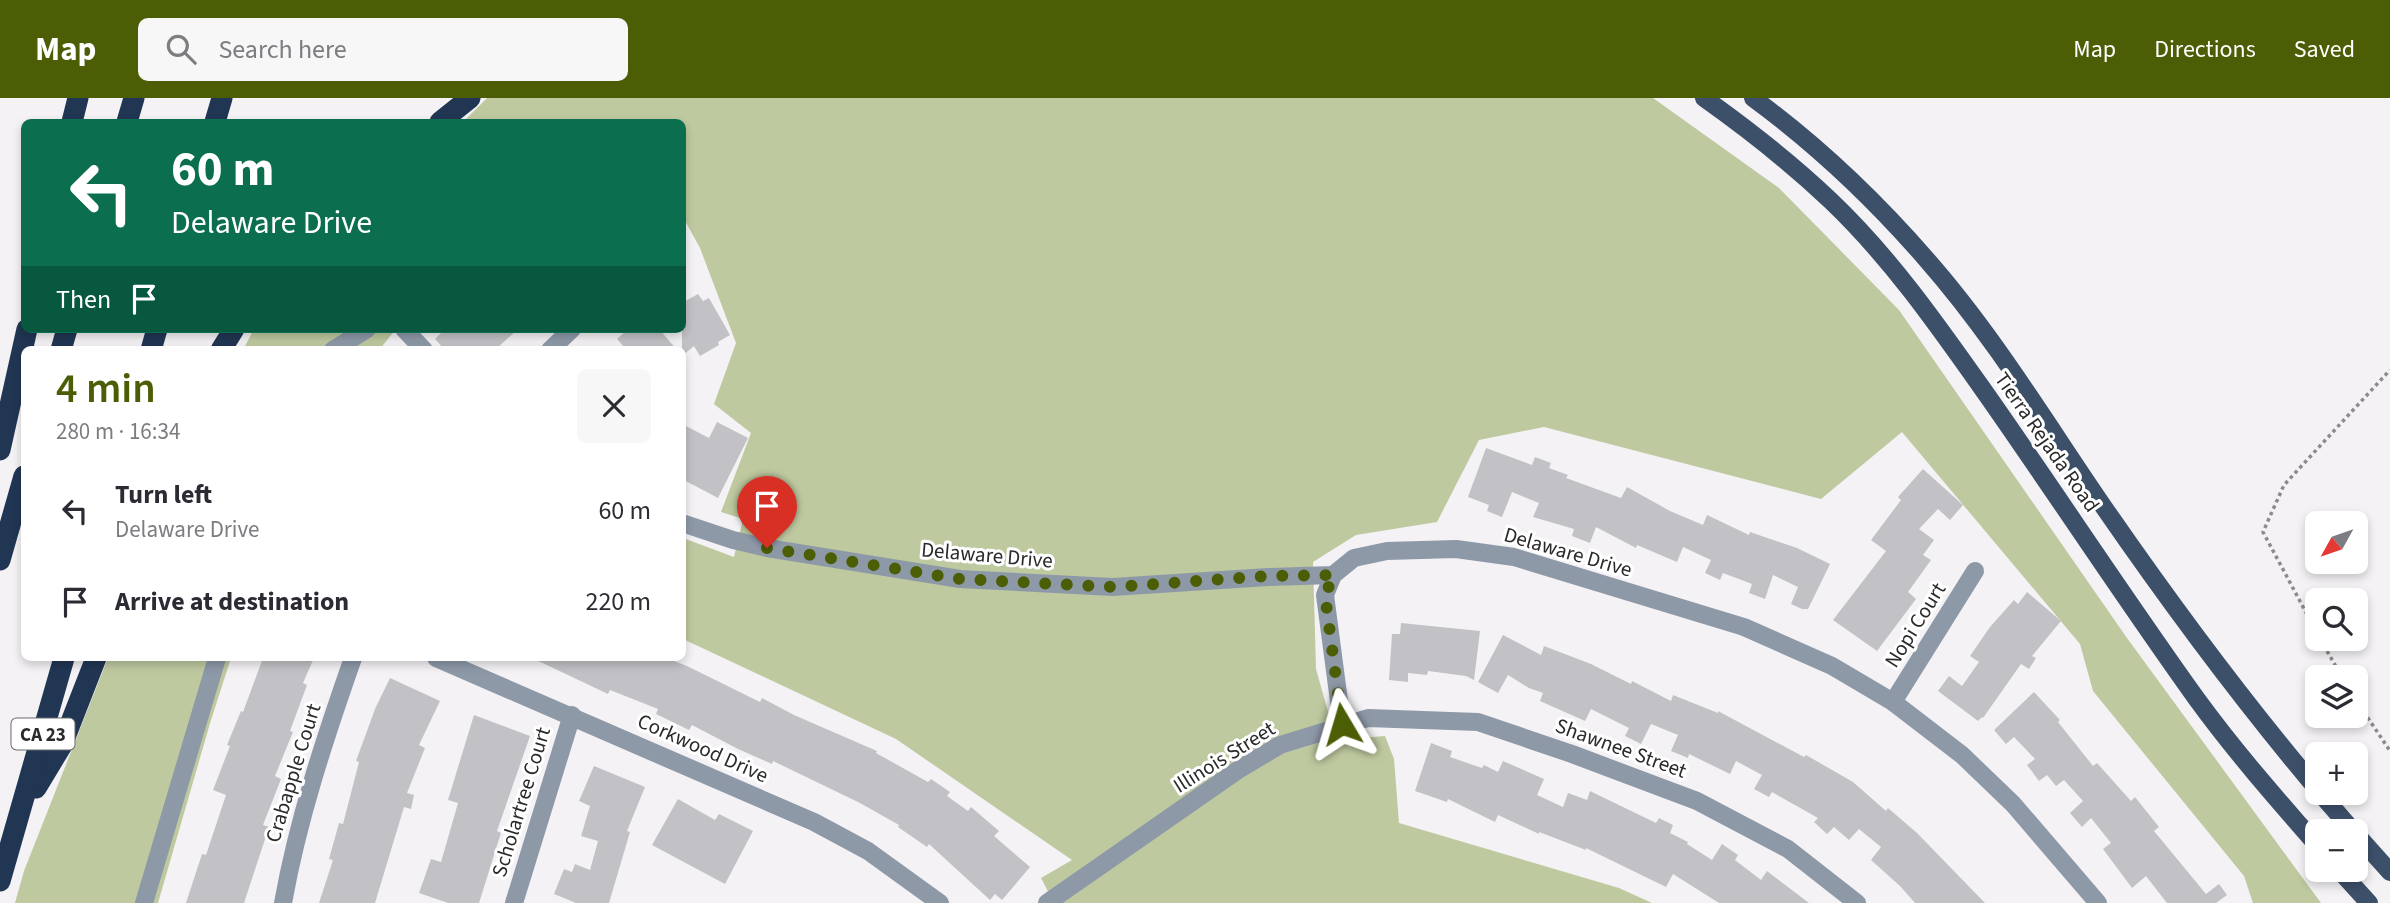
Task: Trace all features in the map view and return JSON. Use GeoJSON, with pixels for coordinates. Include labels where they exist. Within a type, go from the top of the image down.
{"type":"FeatureCollection","features":[{"type":"Feature","properties":{"kind":"highway"},"geometry":{"type":"LineString","coordinates":[[73,119],[78,98]]}},
{"type":"Feature","properties":{"kind":"highway"},"geometry":{"type":"LineString","coordinates":[[128,119],[134,98]]}},
{"type":"Feature","properties":{"kind":"highway"},"geometry":{"type":"LineString","coordinates":[[216,119],[222,98]]}},
{"type":"Feature","properties":{"kind":"highway"},"geometry":{"type":"LineString","coordinates":[[444,119],[470,98]]}},
{"type":"Feature","properties":{"kind":"highway"},"geometry":{"type":"LineString","coordinates":[[0,450],[21,356]]}},
{"type":"Feature","properties":{"kind":"highway"},"geometry":{"type":"LineString","coordinates":[[0,560],[21,486]]}},
{"type":"Feature","properties":{"kind":"highway","name":"CA 23"},"geometry":{"type":"LineString","coordinates":[[0,881],[63,661]]}},
{"type":"Feature","properties":{"kind":"highway"},"geometry":{"type":"LineString","coordinates":[[22,810],[62,745],[95,661]]}},
{"type":"Feature","properties":{"kind":"main road","name":"Tierra Rejada Road"},"geometry":{"type":"LineString","coordinates":[[1704,98],[1760,138],[1831,202],[1895,272],[1946,337],[2197,699],[2246,763],[2305,831]]}},
{"type":"Feature","properties":{"kind":"main road","name":"Tierra Rejada Road"},"geometry":{"type":"LineString","coordinates":[[1753,98],[1843,173],[1928,261],[1984,334],[2186,621],[2305,774]]}},
{"type":"Feature","properties":{"kind":"main road","name":"Tierra Rejada Road"},"geometry":{"type":"LineString","coordinates":[[2331,805],[2342,819]]}},
{"type":"Feature","properties":{"kind":"main road","name":"Tierra Rejada Road"},"geometry":{"type":"LineString","coordinates":[[2368,848],[2390,872]]}},
{"type":"Feature","properties":{"kind":"main road"},"geometry":{"type":"LineString","coordinates":[[2350,882],[2369,903]]}},
{"type":"Feature","properties":{"kind":"street"},"geometry":{"type":"LineString","coordinates":[[339,346],[360,333]]}},
{"type":"Feature","properties":{"kind":"street"},"geometry":{"type":"LineString","coordinates":[[408,333],[420,346]]}},
{"type":"Feature","properties":{"kind":"street"},"geometry":{"type":"LineString","coordinates":[[554,346],[568,333]]}},
{"type":"Feature","properties":{"kind":"street","name":"Delaware Drive"},"geometry":{"type":"LineString","coordinates":[[686,524],[767,548],[960,579],[1113,587],[1268,576],[1334,575],[1354,558],[1387,551],[1456,549],[1514,557],[1744,627],[1832,666],[1893,702],[1962,755],[2013,804],[2098,903]]}},
{"type":"Feature","properties":{"kind":"street","name":"Nopi Court"},"geometry":{"type":"LineString","coordinates":[[1893,702],[1975,571]]}},
{"type":"Feature","properties":{"kind":"street"},"geometry":{"type":"LineString","coordinates":[[1334,575],[1325,595],[1342,724]]}},
{"type":"Feature","properties":{"kind":"street"},"geometry":{"type":"LineString","coordinates":[[144,903],[216,661]]}},
{"type":"Feature","properties":{"kind":"street","name":"Crabapple Court"},"geometry":{"type":"LineString","coordinates":[[283,903],[291,858],[328,730],[352,661]]}},
{"type":"Feature","properties":{"kind":"street","name":"Corkwood Drive"},"geometry":{"type":"LineString","coordinates":[[443,661],[814,822],[868,851],[940,903]]}},
{"type":"Feature","properties":{"kind":"street","name":"Scholartree Court"},"geometry":{"type":"LineString","coordinates":[[514,903],[572,715]]}},
{"type":"Feature","properties":{"kind":"street","name":"Shawnee Street"},"geometry":{"type":"LineString","coordinates":[[1342,724],[1368,718],[1478,722],[1572,754],[1709,807],[1788,849],[1857,903]]}},
{"type":"Feature","properties":{"kind":"street","name":"Illinois Street"},"geometry":{"type":"LineString","coordinates":[[1046,903],[1280,745],[1342,724]]}},
{"type":"Feature","properties":{"kind":"path"},"geometry":{"type":"LineString","coordinates":[[2305,611],[2263,532],[2284,485],[2390,370]]}},
{"type":"Feature","properties":{"kind":"path"},"geometry":{"type":"LineString","coordinates":[[2368,718],[2390,751]]}},
{"type":"Feature","properties":{"kind":"green space"},"geometry":{"type":"Polygon","coordinates":[[[487,98],[1653,98],[1779,188],[1899,310],[2127,638],[2321,903],[2253,903],[2244,876],[2093,691],[2080,644],[1902,432],[1821,499],[1544,427],[1479,440],[1437,522],[1356,535],[1313,562],[1316,669],[1336,740],[1385,736],[1394,759],[1399,823],[1619,888],[1652,903],[1054,903],[1041,878],[1072,860],[896,739],[686,640],[686,539],[734,557],[743,519],[721,512],[751,433],[714,404],[736,343],[700,248],[686,222],[686,119],[466,119],[487,98]]]}},
{"type":"Feature","properties":{"kind":"green space"},"geometry":{"type":"Polygon","coordinates":[[[252,333],[393,333],[382,346],[245,346],[252,333]]]}},
{"type":"Feature","properties":{"kind":"green space"},"geometry":{"type":"Polygon","coordinates":[[[107,661],[230,661],[158,903],[15,903],[24,871],[107,661]]]}},
{"type":"Feature","properties":{"kind":"building"},"geometry":{"type":"Polygon","coordinates":[[[698,294],[703,301],[709,298],[730,335],[700,356],[694,346],[686,353],[686,346],[682,346],[682,333],[686,333],[686,301],[698,294]]]}},
{"type":"Feature","properties":{"kind":"building"},"geometry":{"type":"Polygon","coordinates":[[[441,333],[514,333],[499,346],[441,346],[435,339],[441,333]]]}},
{"type":"Feature","properties":{"kind":"building"},"geometry":{"type":"Polygon","coordinates":[[[624,333],[662,333],[674,346],[623,346],[617,339],[624,333]]]}},
{"type":"Feature","properties":{"kind":"building"},"geometry":{"type":"Polygon","coordinates":[[[717,422],[748,438],[718,498],[686,481],[686,426],[709,438],[717,422]]]}},
{"type":"Feature","properties":{"kind":"building"},"geometry":{"type":"Polygon","coordinates":[[[1486,448],[1532,465],[1535,457],[1551,463],[1549,468],[1568,475],[1566,478],[1621,498],[1627,487],[1670,511],[1703,525],[1707,515],[1749,535],[1750,532],[1797,548],[1830,564],[1808,609],[1802,609],[1791,604],[1798,587],[1773,575],[1765,599],[1749,593],[1752,584],[1723,573],[1720,580],[1705,573],[1711,560],[1683,547],[1677,562],[1637,545],[1636,548],[1596,527],[1590,543],[1572,536],[1574,529],[1533,517],[1539,503],[1512,492],[1502,517],[1487,511],[1489,505],[1468,497],[1486,448]]]}},
{"type":"Feature","properties":{"kind":"building"},"geometry":{"type":"Polygon","coordinates":[[[1923,469],[1963,505],[1950,520],[1938,509],[1919,529],[1934,540],[1923,555],[1931,560],[1908,592],[1916,599],[1877,651],[1833,620],[1886,551],[1871,540],[1901,500],[1898,497],[1923,469]]]}},
{"type":"Feature","properties":{"kind":"building"},"geometry":{"type":"Polygon","coordinates":[[[2027,592],[2061,621],[2032,656],[2036,658],[2029,669],[2021,664],[1983,718],[1978,721],[1938,691],[1949,676],[1962,686],[1979,662],[1970,656],[1990,627],[2014,600],[2018,604],[2027,592]]]}},
{"type":"Feature","properties":{"kind":"building"},"geometry":{"type":"Polygon","coordinates":[[[1401,623],[1480,631],[1474,680],[1466,676],[1428,671],[1427,675],[1408,673],[1408,682],[1389,680],[1392,634],[1400,634],[1401,623]]]}},
{"type":"Feature","properties":{"kind":"building"},"geometry":{"type":"Polygon","coordinates":[[[1503,635],[1541,655],[1544,646],[1591,664],[1671,701],[1673,695],[1718,711],[1804,757],[1806,755],[1853,782],[1886,811],[1888,808],[1917,833],[1985,903],[1915,903],[1871,860],[1881,847],[1859,829],[1849,840],[1834,827],[1827,834],[1814,822],[1818,818],[1772,792],[1769,797],[1754,789],[1762,775],[1736,761],[1730,774],[1689,754],[1688,758],[1671,751],[1678,735],[1651,724],[1641,744],[1625,736],[1629,728],[1591,709],[1585,721],[1540,701],[1543,693],[1508,675],[1498,693],[1478,682],[1503,635]]]}},
{"type":"Feature","properties":{"kind":"building"},"geometry":{"type":"Polygon","coordinates":[[[262,661],[313,661],[303,683],[307,685],[290,731],[293,732],[275,776],[281,779],[263,825],[269,827],[244,903],[186,903],[226,795],[213,790],[230,746],[227,745],[241,711],[243,712],[262,661]]]}},
{"type":"Feature","properties":{"kind":"building"},"geometry":{"type":"Polygon","coordinates":[[[538,661],[674,661],[687,666],[760,702],[762,698],[877,751],[876,753],[928,782],[931,779],[950,792],[947,796],[968,811],[971,807],[999,831],[994,836],[1030,867],[1002,900],[995,894],[990,900],[929,844],[927,847],[898,827],[899,825],[860,803],[773,761],[772,764],[738,749],[692,725],[689,730],[656,714],[658,709],[610,690],[608,694],[538,661]]]}},
{"type":"Feature","properties":{"kind":"building"},"geometry":{"type":"Polygon","coordinates":[[[390,678],[440,701],[419,745],[425,748],[407,793],[414,795],[411,809],[404,807],[375,903],[319,903],[333,860],[329,859],[339,823],[343,824],[359,762],[356,761],[375,709],[390,678]]]}},
{"type":"Feature","properties":{"kind":"building"},"geometry":{"type":"Polygon","coordinates":[[[2034,692],[2060,720],[2058,722],[2093,766],[2097,763],[2131,801],[2135,797],[2159,827],[2154,831],[2206,894],[2219,884],[2227,895],[2216,903],[2167,903],[2146,876],[2132,888],[2103,849],[2111,843],[2091,818],[2082,827],[2070,813],[2083,801],[2064,780],[2056,786],[2047,775],[2039,781],[2027,765],[2035,759],[2014,737],[2006,744],[1994,730],[2034,692]]]}},
{"type":"Feature","properties":{"kind":"building"},"geometry":{"type":"Polygon","coordinates":[[[474,715],[530,736],[497,831],[501,833],[479,903],[448,903],[419,893],[431,859],[441,862],[458,803],[448,800],[474,715]]]}},
{"type":"Feature","properties":{"kind":"building"},"geometry":{"type":"Polygon","coordinates":[[[1431,743],[1452,751],[1450,757],[1482,768],[1484,765],[1498,772],[1503,761],[1544,779],[1537,795],[1563,807],[1568,793],[1587,800],[1590,791],[1656,823],[1659,818],[1673,825],[1670,833],[1688,842],[1687,844],[1712,860],[1722,844],[1738,855],[1735,860],[1761,880],[1767,871],[1809,903],[1719,903],[1673,874],[1666,887],[1586,848],[1539,834],[1498,815],[1495,822],[1448,799],[1447,802],[1415,791],[1431,743]]]}},
{"type":"Feature","properties":{"kind":"building"},"geometry":{"type":"Polygon","coordinates":[[[594,766],[645,787],[627,831],[630,832],[609,903],[576,903],[554,894],[564,869],[572,872],[575,864],[590,870],[598,841],[581,836],[590,806],[579,801],[594,766]]]}},
{"type":"Feature","properties":{"kind":"building"},"geometry":{"type":"Polygon","coordinates":[[[678,799],[715,820],[719,814],[753,831],[725,884],[652,845],[678,799]]]}},
{"type":"Feature","properties":{"kind":"route"},"geometry":{"type":"LineString","coordinates":[[767,548],[960,579],[1088,586],[1113,587],[1268,576],[1334,575],[1325,595],[1342,724]]}}]}
